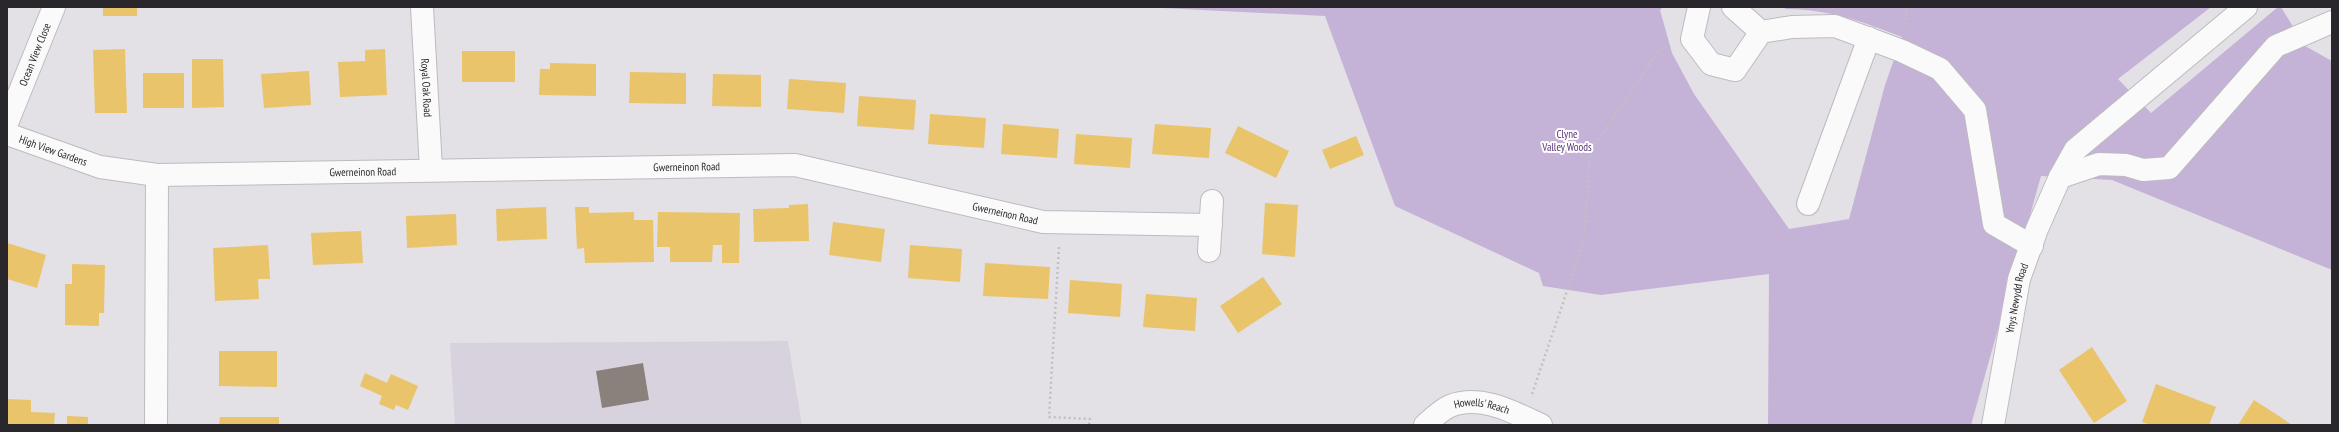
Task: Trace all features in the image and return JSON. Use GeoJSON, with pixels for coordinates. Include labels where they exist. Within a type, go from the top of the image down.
{"type":"FeatureCollection","features":[{"type":"Feature","properties":{"kind":"street","name":"Ocean View Close"},"geometry":{"type":"LineString","coordinates":[[7,123],[54,7]]}},
{"type":"Feature","properties":{"kind":"street","name":"Royal Oak Road"},"geometry":{"type":"LineString","coordinates":[[422,7],[430,169]]}},
{"type":"Feature","properties":{"kind":"street"},"geometry":{"type":"LineString","coordinates":[[1698,7],[1692,39],[1711,64],[1735,70],[1761,32],[1792,27],[1836,26],[1869,38],[1940,69],[1975,110],[1994,224],[2032,246]]}},
{"type":"Feature","properties":{"kind":"street"},"geometry":{"type":"LineString","coordinates":[[1733,7],[1761,32]]}},
{"type":"Feature","properties":{"kind":"street","name":"Ynys Newydd Road"},"geometry":{"type":"LineString","coordinates":[[1993,425],[2019,279],[2060,177],[2075,150],[2246,7]]}},
{"type":"Feature","properties":{"kind":"street"},"geometry":{"type":"LineString","coordinates":[[2060,177],[2099,164],[2126,165],[2143,170],[2170,168],[2276,46],[2332,22]]}},
{"type":"Feature","properties":{"kind":"street"},"geometry":{"type":"LineString","coordinates":[[1808,204],[1869,38]]}},
{"type":"Feature","properties":{"kind":"street","name":"High View Gardens"},"geometry":{"type":"LineString","coordinates":[[7,134],[100,167]]}},
{"type":"Feature","properties":{"kind":"street","name":"Gwerneinon Road"},"geometry":{"type":"LineString","coordinates":[[100,167],[157,175],[430,169],[795,165],[1042,222],[1211,225]]}},
{"type":"Feature","properties":{"kind":"street"},"geometry":{"type":"LineString","coordinates":[[156,425],[157,175]]}},
{"type":"Feature","properties":{"kind":"street"},"geometry":{"type":"LineString","coordinates":[[1209,251],[1212,201]]}},
{"type":"Feature","properties":{"kind":"street","name":"Howells' Reach"},"geometry":{"type":"LineString","coordinates":[[1425,425],[1449,406],[1470,402],[1500,406],[1532,421]]}},
{"type":"Feature","properties":{"kind":"path"},"geometry":{"type":"LineString","coordinates":[[1532,421],[1584,241],[1590,152],[1661,48],[1692,39]]}},
{"type":"Feature","properties":{"kind":"path"},"geometry":{"type":"LineString","coordinates":[[1060,223],[1049,416],[1090,419],[1089,425]]}},
{"type":"Feature","properties":{"kind":"shaded area"},"geometry":{"type":"Polygon","coordinates":[[[788,341],[802,425],[455,425],[450,343],[788,341]]]}},
{"type":"Feature","properties":{"kind":"green space","name":"Clyne Valley Woods"},"geometry":{"type":"Polygon","coordinates":[[[1143,7],[1663,7],[1660,10],[1672,53],[1694,94],[1789,229],[1849,219],[1885,85],[1902,37],[1846,17],[1818,12],[1786,9],[1783,7],[2211,7],[2118,79],[2151,113],[2278,7],[2281,7],[2305,46],[2332,61],[2332,270],[2112,180],[2041,176],[1971,425],[1768,425],[1769,274],[1601,295],[1543,286],[1539,273],[1395,206],[1325,16],[1143,7]]]}},
{"type":"Feature","properties":{"kind":"building: Homes"},"geometry":{"type":"Polygon","coordinates":[[[103,7],[137,7],[137,16],[103,16],[103,7]]]}},
{"type":"Feature","properties":{"kind":"building: Homes"},"geometry":{"type":"Polygon","coordinates":[[[125,49],[127,113],[95,113],[93,50],[125,49]]]}},
{"type":"Feature","properties":{"kind":"building: Homes"},"geometry":{"type":"Polygon","coordinates":[[[385,49],[387,95],[340,97],[338,62],[365,61],[365,50],[385,49]]]}},
{"type":"Feature","properties":{"kind":"building: Homes"},"geometry":{"type":"Polygon","coordinates":[[[462,51],[515,51],[515,82],[462,82],[462,51]]]}},
{"type":"Feature","properties":{"kind":"building: Homes"},"geometry":{"type":"Polygon","coordinates":[[[192,59],[223,59],[224,107],[192,108],[192,59]]]}},
{"type":"Feature","properties":{"kind":"building: Homes"},"geometry":{"type":"Polygon","coordinates":[[[550,63],[596,64],[596,96],[539,95],[540,69],[550,69],[550,63]]]}},
{"type":"Feature","properties":{"kind":"building: Homes"},"geometry":{"type":"Polygon","coordinates":[[[309,71],[311,105],[264,108],[261,74],[309,71]]]}},
{"type":"Feature","properties":{"kind":"building: Homes"},"geometry":{"type":"Polygon","coordinates":[[[630,72],[686,73],[686,104],[629,103],[630,72]]]}},
{"type":"Feature","properties":{"kind":"building: Homes"},"geometry":{"type":"Polygon","coordinates":[[[143,73],[184,73],[184,108],[143,108],[143,73]]]}},
{"type":"Feature","properties":{"kind":"building: Homes"},"geometry":{"type":"Polygon","coordinates":[[[713,74],[761,75],[761,107],[712,106],[713,74]]]}},
{"type":"Feature","properties":{"kind":"building: Homes"},"geometry":{"type":"Polygon","coordinates":[[[789,79],[846,83],[844,113],[787,109],[789,79]]]}},
{"type":"Feature","properties":{"kind":"building: Homes"},"geometry":{"type":"Polygon","coordinates":[[[859,96],[916,100],[914,130],[857,126],[859,96]]]}},
{"type":"Feature","properties":{"kind":"building: Homes"},"geometry":{"type":"Polygon","coordinates":[[[930,114],[986,118],[984,148],[928,144],[930,114]]]}},
{"type":"Feature","properties":{"kind":"building: Homes"},"geometry":{"type":"Polygon","coordinates":[[[1003,124],[1059,129],[1057,158],[1001,154],[1003,124]]]}},
{"type":"Feature","properties":{"kind":"building: Homes"},"geometry":{"type":"Polygon","coordinates":[[[1155,124],[1211,128],[1209,158],[1152,154],[1155,124]]]}},
{"type":"Feature","properties":{"kind":"building: Homes"},"geometry":{"type":"Polygon","coordinates":[[[1238,126],[1289,151],[1276,178],[1225,153],[1238,126]]]}},
{"type":"Feature","properties":{"kind":"building: Homes"},"geometry":{"type":"Polygon","coordinates":[[[1076,134],[1132,138],[1130,168],[1074,164],[1076,134]]]}},
{"type":"Feature","properties":{"kind":"building: Homes"},"geometry":{"type":"Polygon","coordinates":[[[1356,136],[1364,155],[1330,169],[1322,150],[1356,136]]]}},
{"type":"Feature","properties":{"kind":"building: Homes"},"geometry":{"type":"Polygon","coordinates":[[[1265,203],[1298,205],[1295,257],[1262,254],[1265,203]]]}},
{"type":"Feature","properties":{"kind":"building: Homes"},"geometry":{"type":"Polygon","coordinates":[[[808,204],[809,241],[754,242],[753,209],[789,208],[789,205],[808,204]]]}},
{"type":"Feature","properties":{"kind":"building: Homes"},"geometry":{"type":"Polygon","coordinates":[[[546,207],[547,239],[497,241],[496,209],[546,207]]]}},
{"type":"Feature","properties":{"kind":"building: Homes"},"geometry":{"type":"Polygon","coordinates":[[[575,207],[589,207],[589,213],[634,212],[634,220],[653,220],[654,262],[585,263],[584,248],[577,249],[575,207]]]}},
{"type":"Feature","properties":{"kind":"building: Homes"},"geometry":{"type":"Polygon","coordinates":[[[658,212],[740,213],[739,263],[722,263],[722,245],[713,245],[712,262],[670,262],[670,247],[657,247],[658,212]]]}},
{"type":"Feature","properties":{"kind":"building: Homes"},"geometry":{"type":"Polygon","coordinates":[[[456,214],[457,245],[407,248],[406,216],[456,214]]]}},
{"type":"Feature","properties":{"kind":"building: Homes"},"geometry":{"type":"Polygon","coordinates":[[[833,222],[885,229],[881,262],[829,255],[833,222]]]}},
{"type":"Feature","properties":{"kind":"building: Homes"},"geometry":{"type":"Polygon","coordinates":[[[361,231],[363,263],[313,265],[311,233],[361,231]]]}},
{"type":"Feature","properties":{"kind":"building: Homes"},"geometry":{"type":"Polygon","coordinates":[[[7,243],[46,255],[37,288],[7,279],[7,243]]]}},
{"type":"Feature","properties":{"kind":"building: Homes"},"geometry":{"type":"Polygon","coordinates":[[[268,245],[270,279],[258,279],[259,299],[215,301],[213,248],[268,245]]]}},
{"type":"Feature","properties":{"kind":"building: Homes"},"geometry":{"type":"Polygon","coordinates":[[[910,245],[962,249],[960,282],[908,278],[910,245]]]}},
{"type":"Feature","properties":{"kind":"building: Homes"},"geometry":{"type":"Polygon","coordinates":[[[985,263],[1050,267],[1048,299],[983,296],[985,263]]]}},
{"type":"Feature","properties":{"kind":"building: Homes"},"geometry":{"type":"Polygon","coordinates":[[[72,264],[105,265],[104,313],[99,313],[99,326],[65,325],[65,284],[72,284],[72,264]]]}},
{"type":"Feature","properties":{"kind":"building: Homes"},"geometry":{"type":"Polygon","coordinates":[[[1263,277],[1282,304],[1238,333],[1220,306],[1263,277]]]}},
{"type":"Feature","properties":{"kind":"building: Homes"},"geometry":{"type":"Polygon","coordinates":[[[1070,280],[1122,284],[1120,317],[1068,313],[1070,280]]]}},
{"type":"Feature","properties":{"kind":"building: Homes"},"geometry":{"type":"Polygon","coordinates":[[[1146,294],[1197,298],[1195,331],[1143,327],[1146,294]]]}},
{"type":"Feature","properties":{"kind":"building: Homes"},"geometry":{"type":"Polygon","coordinates":[[[2092,347],[2127,401],[2094,423],[2059,370],[2092,347]]]}},
{"type":"Feature","properties":{"kind":"building: Homes"},"geometry":{"type":"Polygon","coordinates":[[[219,351],[277,351],[277,387],[219,386],[219,351]]]}},
{"type":"Feature","properties":{"kind":"building: Homes"},"geometry":{"type":"Polygon","coordinates":[[[365,373],[387,383],[391,374],[418,386],[408,410],[396,405],[394,410],[379,404],[382,396],[360,386],[365,373]]]}},
{"type":"Feature","properties":{"kind":"building: Homes"},"geometry":{"type":"Polygon","coordinates":[[[2156,384],[2216,407],[2209,425],[2151,425],[2142,422],[2156,384]]]}},
{"type":"Feature","properties":{"kind":"building: Homes"},"geometry":{"type":"Polygon","coordinates":[[[7,399],[31,400],[31,412],[55,413],[54,425],[7,425],[7,399]]]}},
{"type":"Feature","properties":{"kind":"building: Homes"},"geometry":{"type":"Polygon","coordinates":[[[2254,400],[2282,418],[2292,425],[2238,425],[2254,400]]]}},
{"type":"Feature","properties":{"kind":"building: Homes"},"geometry":{"type":"Polygon","coordinates":[[[67,416],[88,417],[88,425],[67,425],[67,416]]]}},
{"type":"Feature","properties":{"kind":"building: Homes"},"geometry":{"type":"Polygon","coordinates":[[[220,417],[279,417],[279,425],[219,425],[220,417]]]}},
{"type":"Feature","properties":{"kind":"building: Industry"},"geometry":{"type":"Polygon","coordinates":[[[643,363],[649,400],[602,408],[596,371],[643,363]]]}}]}
